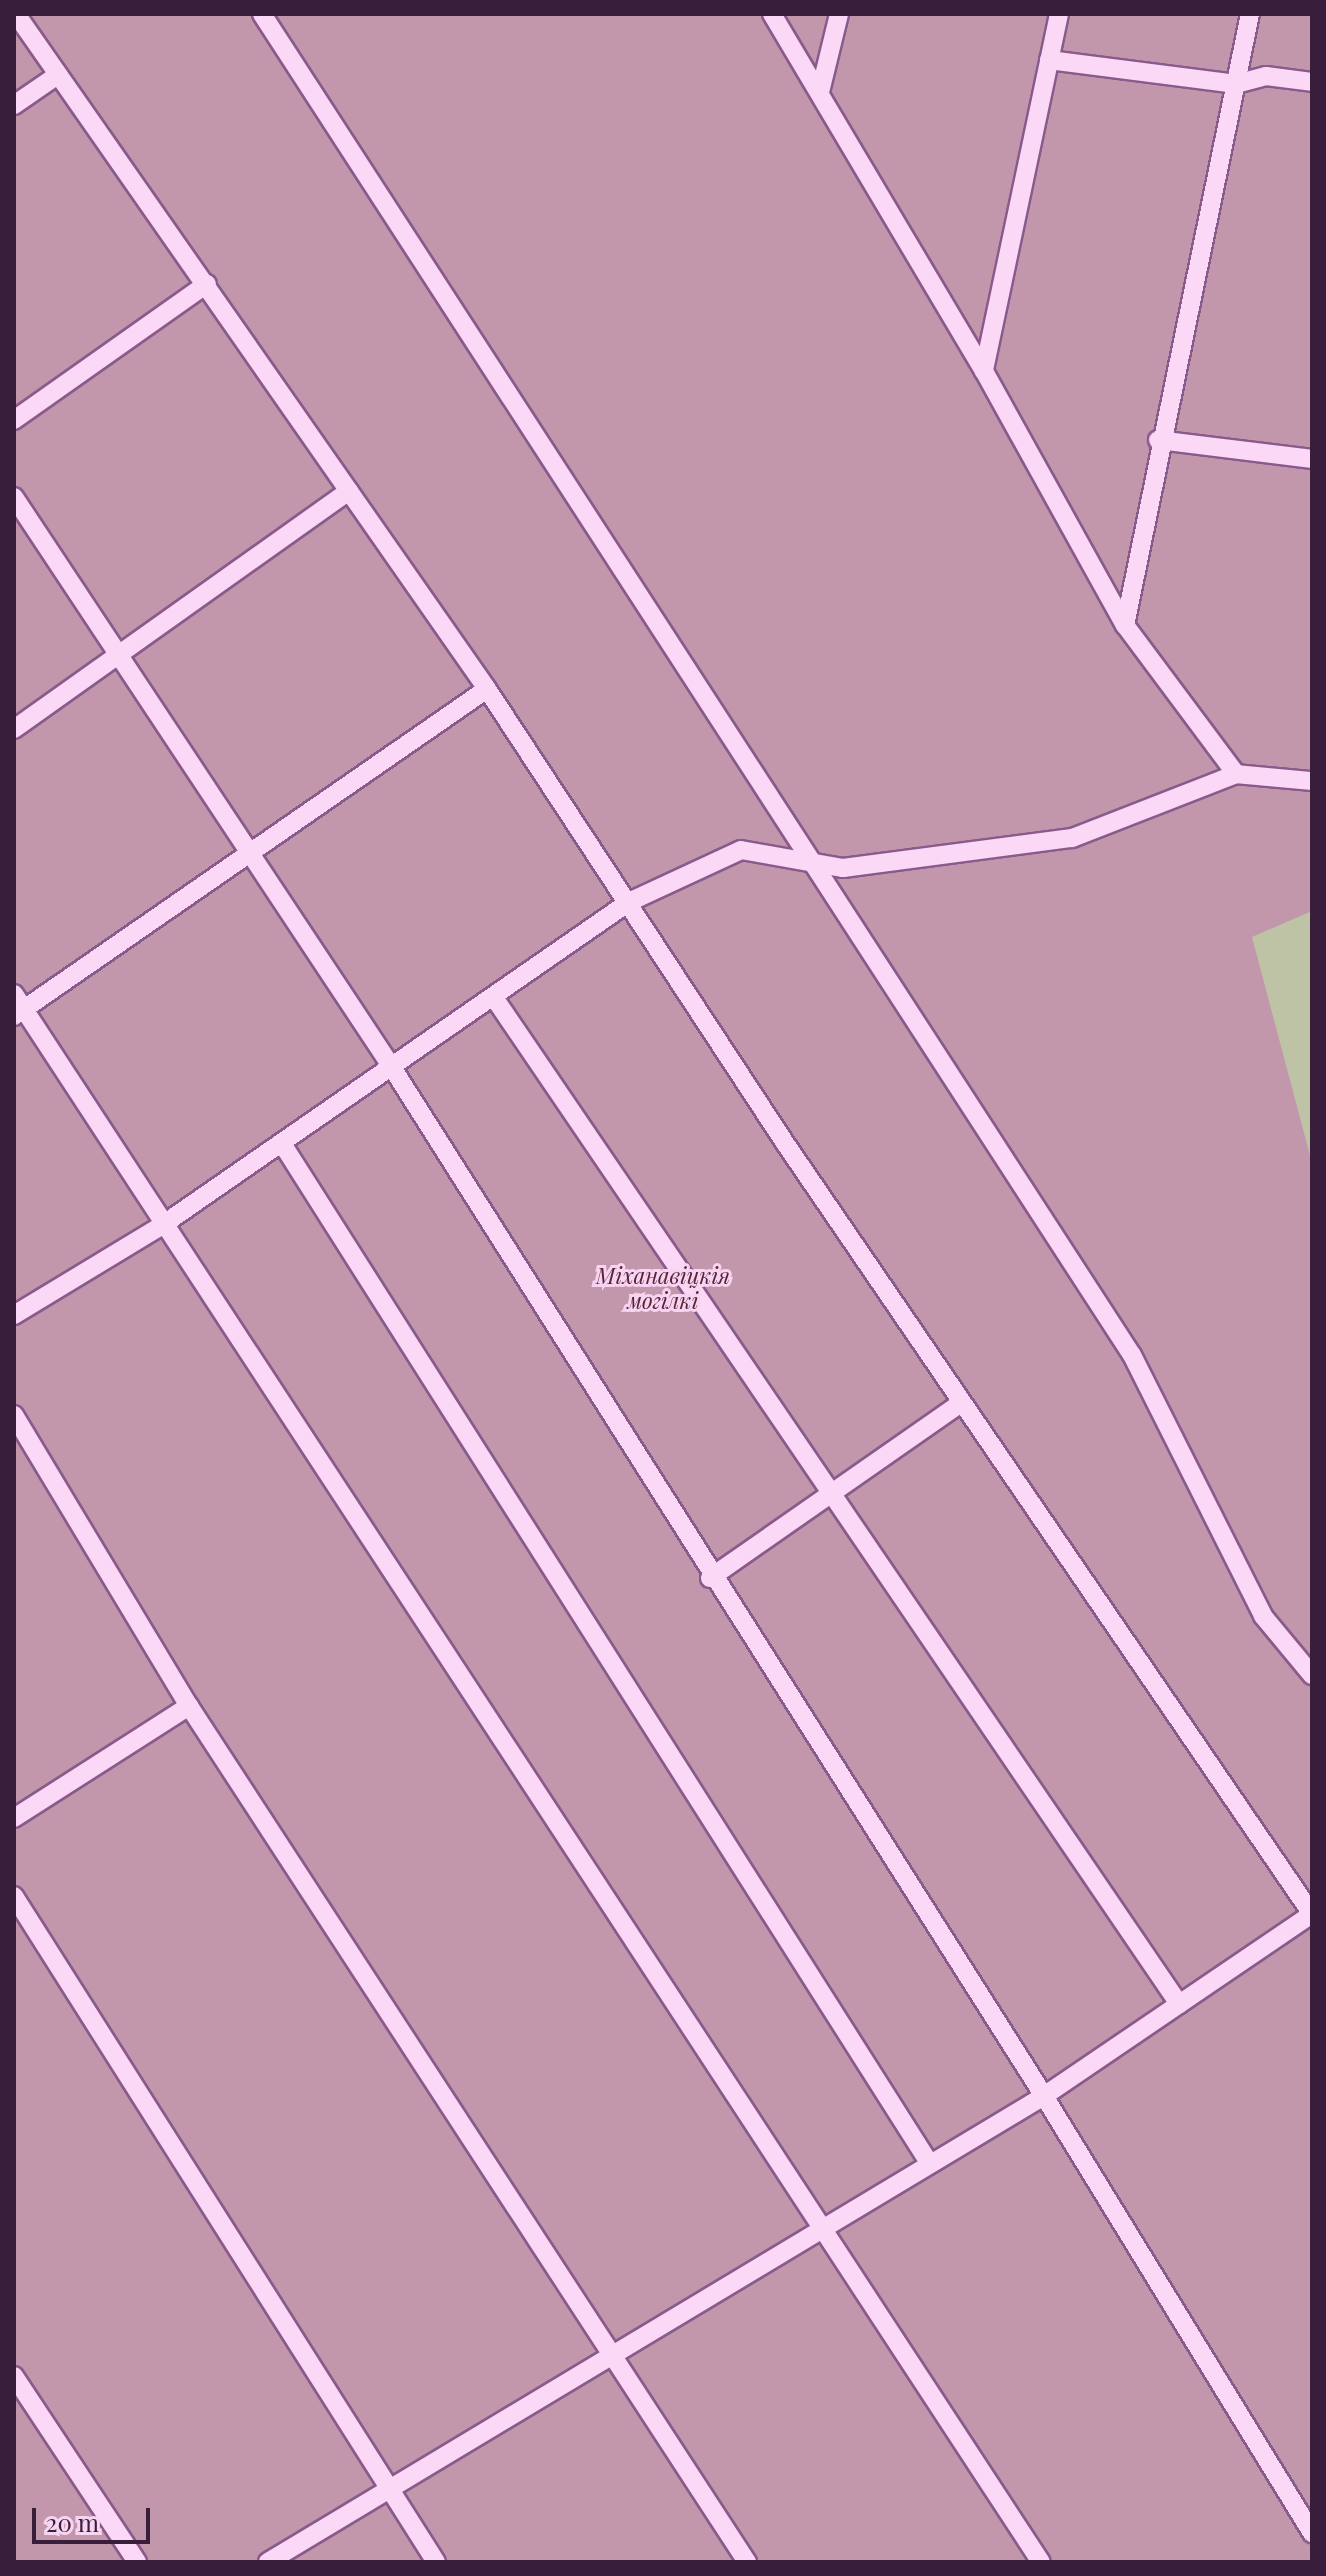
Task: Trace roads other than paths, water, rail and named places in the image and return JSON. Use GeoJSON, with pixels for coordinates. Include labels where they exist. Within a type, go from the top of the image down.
{"type":"FeatureCollection","features":[{"type":"Feature","properties":{"kind":"lane"},"geometry":{"type":"LineString","coordinates":[[16,14],[56,76],[207,284],[487,689],[962,1402],[1312,1914],[1044,2096],[825,2226],[391,2492],[268,2562]]}},
{"type":"Feature","properties":{"kind":"lane"},"geometry":{"type":"LineString","coordinates":[[262,14],[806,857],[1132,1355],[1263,1616],[1312,1675]]}},
{"type":"Feature","properties":{"kind":"lane"},"geometry":{"type":"LineString","coordinates":[[772,14],[984,371],[1125,625],[1236,774]]}},
{"type":"Feature","properties":{"kind":"lane"},"geometry":{"type":"LineString","coordinates":[[820,92],[839,14]]}},
{"type":"Feature","properties":{"kind":"lane"},"geometry":{"type":"LineString","coordinates":[[984,371],[1059,14]]}},
{"type":"Feature","properties":{"kind":"lane"},"geometry":{"type":"LineString","coordinates":[[1125,625],[1158,440],[1250,14]]}},
{"type":"Feature","properties":{"kind":"lane"},"geometry":{"type":"LineString","coordinates":[[1049,60],[1236,84],[1266,76],[1312,82]]}},
{"type":"Feature","properties":{"kind":"lane"},"geometry":{"type":"LineString","coordinates":[[14,105],[56,76]]}},
{"type":"Feature","properties":{"kind":"lane"},"geometry":{"type":"LineString","coordinates":[[14,420],[207,284]]}},
{"type":"Feature","properties":{"kind":"lane"},"geometry":{"type":"LineString","coordinates":[[1158,440],[1312,459]]}},
{"type":"Feature","properties":{"kind":"lane"},"geometry":{"type":"LineString","coordinates":[[14,729],[349,491]]}},
{"type":"Feature","properties":{"kind":"lane"},"geometry":{"type":"LineString","coordinates":[[14,497],[123,652],[250,856],[393,1069],[710,1578],[1044,2096],[1312,2533]]}},
{"type":"Feature","properties":{"kind":"lane"},"geometry":{"type":"LineString","coordinates":[[487,689],[250,856],[17,1006],[825,2226],[1041,2562]]}},
{"type":"Feature","properties":{"kind":"lane"},"geometry":{"type":"LineString","coordinates":[[14,1315],[161,1226],[283,1145],[629,902],[741,850],[806,857],[843,868],[1072,838],[1236,774],[1312,781]]}},
{"type":"Feature","properties":{"kind":"lane"},"geometry":{"type":"LineString","coordinates":[[495,999],[826,1495],[1179,2004]]}},
{"type":"Feature","properties":{"kind":"lane"},"geometry":{"type":"LineString","coordinates":[[283,1145],[930,2164]]}},
{"type":"Feature","properties":{"kind":"lane"},"geometry":{"type":"LineString","coordinates":[[710,1578],[962,1402]]}},
{"type":"Feature","properties":{"kind":"lane"},"geometry":{"type":"LineString","coordinates":[[14,1415],[189,1706],[615,2355],[747,2562]]}},
{"type":"Feature","properties":{"kind":"lane"},"geometry":{"type":"LineString","coordinates":[[14,1818],[189,1706]]}},
{"type":"Feature","properties":{"kind":"lane"},"geometry":{"type":"LineString","coordinates":[[14,1896],[436,2562]]}},
{"type":"Feature","properties":{"kind":"lane"},"geometry":{"type":"LineString","coordinates":[[14,2376],[137,2562]]}},
{"type":"Feature","properties":{"kind":"park label","name":"Міханавіцкія могілкі"},"geometry":{"type":"Point","coordinates":[663,1288]}}]}
